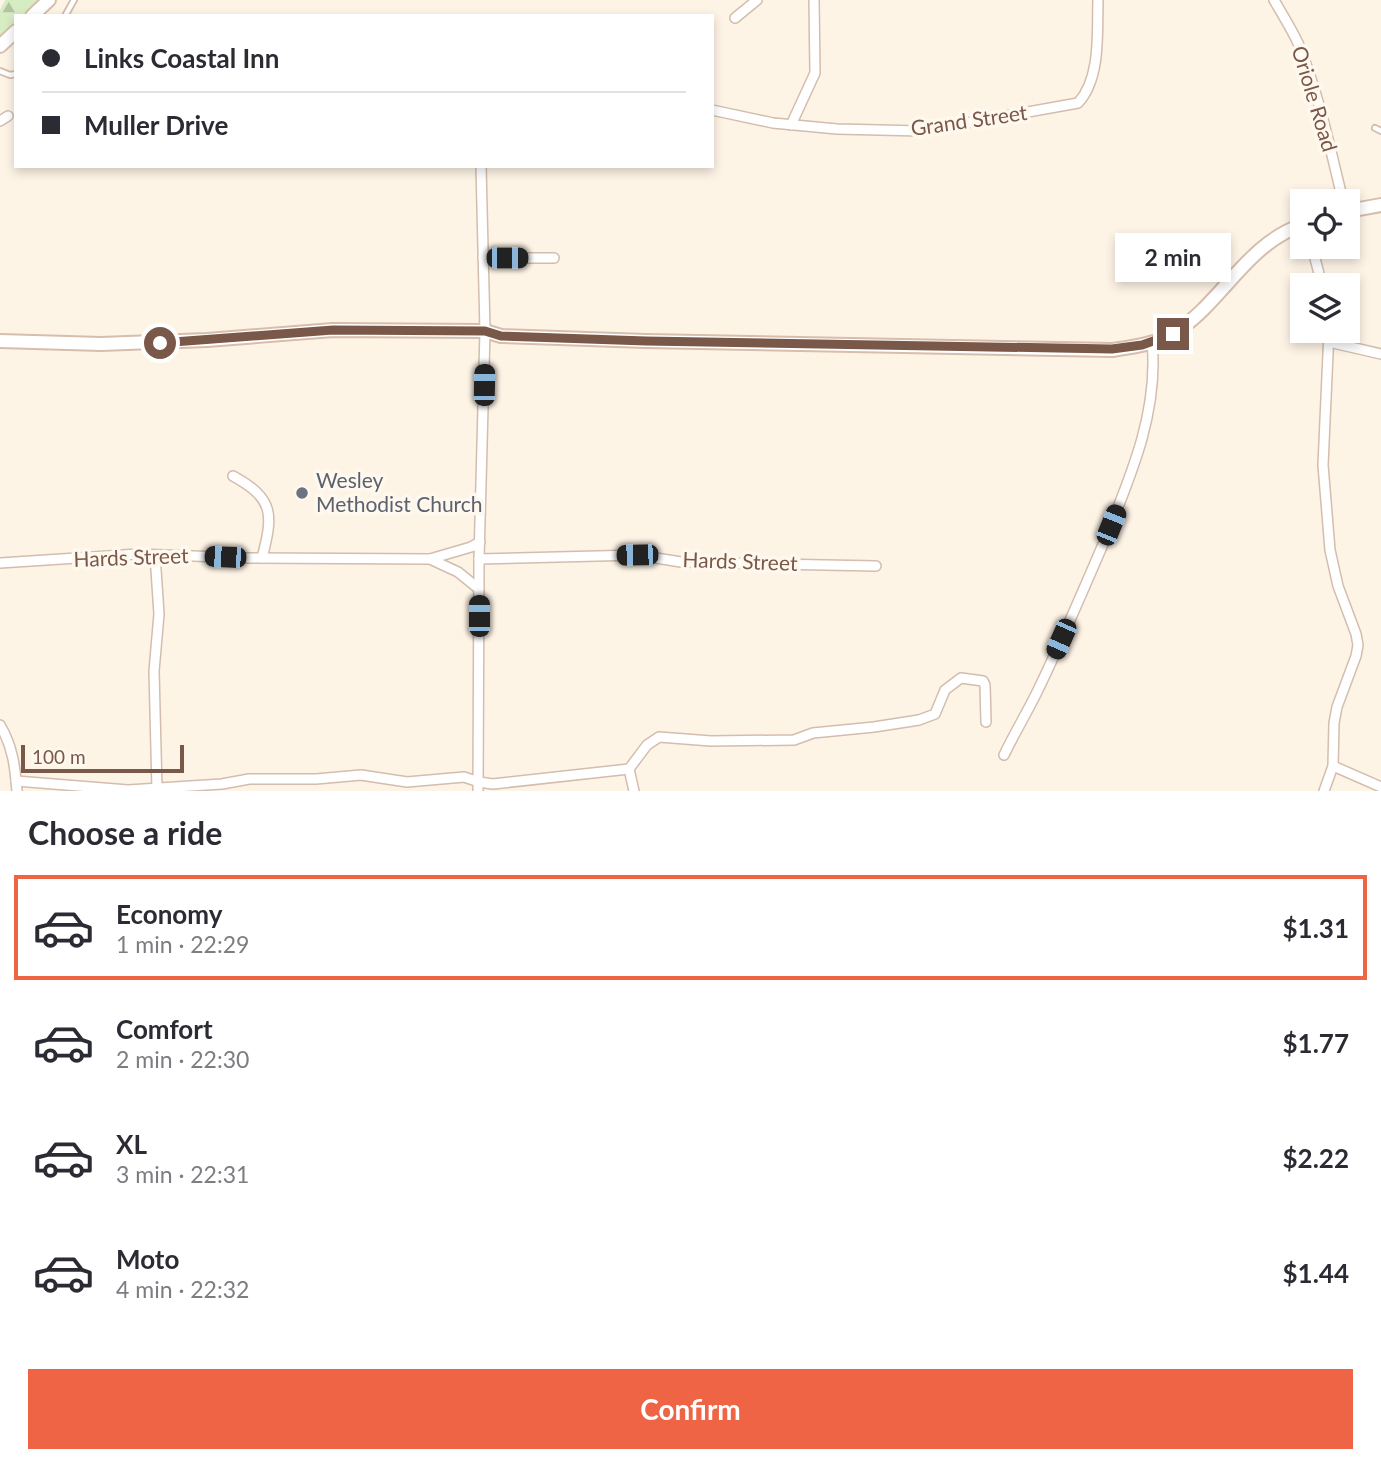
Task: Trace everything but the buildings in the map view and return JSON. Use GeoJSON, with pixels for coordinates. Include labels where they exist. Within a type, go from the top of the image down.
{"type":"FeatureCollection","features":[{"type":"Feature","properties":{"kind":"street"},"geometry":{"type":"LineString","coordinates":[[735,18],[757,0]]}},
{"type":"Feature","properties":{"kind":"street"},"geometry":{"type":"LineString","coordinates":[[791,125],[815,73],[814,0]]}},
{"type":"Feature","properties":{"kind":"street","name":"Grand Street"},"geometry":{"type":"LineString","coordinates":[[714,110],[791,125],[921,131],[1078,103],[1086,94],[1093,77],[1098,0]]}},
{"type":"Feature","properties":{"kind":"street","name":"Oriole Road"},"geometry":{"type":"LineString","coordinates":[[1274,0],[1298,44],[1311,80],[1323,116],[1340,189]]}},
{"type":"Feature","properties":{"kind":"street"},"geometry":{"type":"LineString","coordinates":[[0,46],[14,33]]}},
{"type":"Feature","properties":{"kind":"street"},"geometry":{"type":"LineString","coordinates":[[479,787],[479,559],[485,331],[481,168]]}},
{"type":"Feature","properties":{"kind":"street"},"geometry":{"type":"LineString","coordinates":[[1360,209],[1381,205]]}},
{"type":"Feature","properties":{"kind":"street"},"geometry":{"type":"LineString","coordinates":[[0,341],[101,344],[207,340],[333,330],[485,331],[501,336],[1112,349],[1153,342],[1173,334],[1190,321],[1261,249],[1290,229]]}},
{"type":"Feature","properties":{"kind":"street"},"geometry":{"type":"LineString","coordinates":[[483,258],[554,258]]}},
{"type":"Feature","properties":{"kind":"street"},"geometry":{"type":"LineString","coordinates":[[1004,755],[1038,690],[1119,506],[1150,411],[1155,376],[1153,342]]}},
{"type":"Feature","properties":{"kind":"street"},"geometry":{"type":"LineString","coordinates":[[1324,791],[1333,766],[1335,715],[1358,645],[1338,586],[1330,550],[1323,465],[1329,343]]}},
{"type":"Feature","properties":{"kind":"street"},"geometry":{"type":"LineString","coordinates":[[1333,343],[1381,354]]}},
{"type":"Feature","properties":{"kind":"street"},"geometry":{"type":"LineString","coordinates":[[233,476],[256,490],[267,510],[268,537],[262,558]]}},
{"type":"Feature","properties":{"kind":"street","name":"Hards Street"},"geometry":{"type":"LineString","coordinates":[[0,563],[155,555],[430,559],[480,542]]}},
{"type":"Feature","properties":{"kind":"street"},"geometry":{"type":"LineString","coordinates":[[155,555],[159,614],[154,671],[157,789]]}},
{"type":"Feature","properties":{"kind":"street","name":"Hards Street"},"geometry":{"type":"LineString","coordinates":[[479,559],[637,555],[681,562],[876,566]]}},
{"type":"Feature","properties":{"kind":"street","name":"Hards Street"},"geometry":{"type":"LineString","coordinates":[[430,559],[458,572],[479,589]]}},
{"type":"Feature","properties":{"kind":"street"},"geometry":{"type":"LineString","coordinates":[[0,725],[10,743],[16,767],[16,786],[128,790],[222,785],[249,779],[316,779],[362,775],[407,782],[464,777],[479,787],[526,779],[629,769],[647,745],[659,737],[712,741],[794,740],[813,733],[929,718],[935,715],[945,690],[961,678],[983,681],[986,722]]}},
{"type":"Feature","properties":{"kind":"street"},"geometry":{"type":"LineString","coordinates":[[1333,766],[1381,787]]}},
{"type":"Feature","properties":{"kind":"street"},"geometry":{"type":"LineString","coordinates":[[629,769],[634,791]]}},
{"type":"Feature","properties":{"kind":"lane"},"geometry":{"type":"LineString","coordinates":[[1375,128],[1381,131]]}},
{"type":"Feature","properties":{"kind":"green space"},"geometry":{"type":"Polygon","coordinates":[[[5,0],[38,0],[23,14],[14,14],[14,23],[0,36],[0,10],[5,0]]]}},
{"type":"Feature","properties":{"kind":"place","name":"Wesley Methodist Church"},"geometry":{"type":"Point","coordinates":[302,493]}},
{"type":"Feature","properties":{"kind":"route"},"geometry":{"type":"LineString","coordinates":[[160,343],[312,331],[373,330],[485,331],[501,336],[646,341],[1112,349],[1142,345],[1173,334]]}}]}
